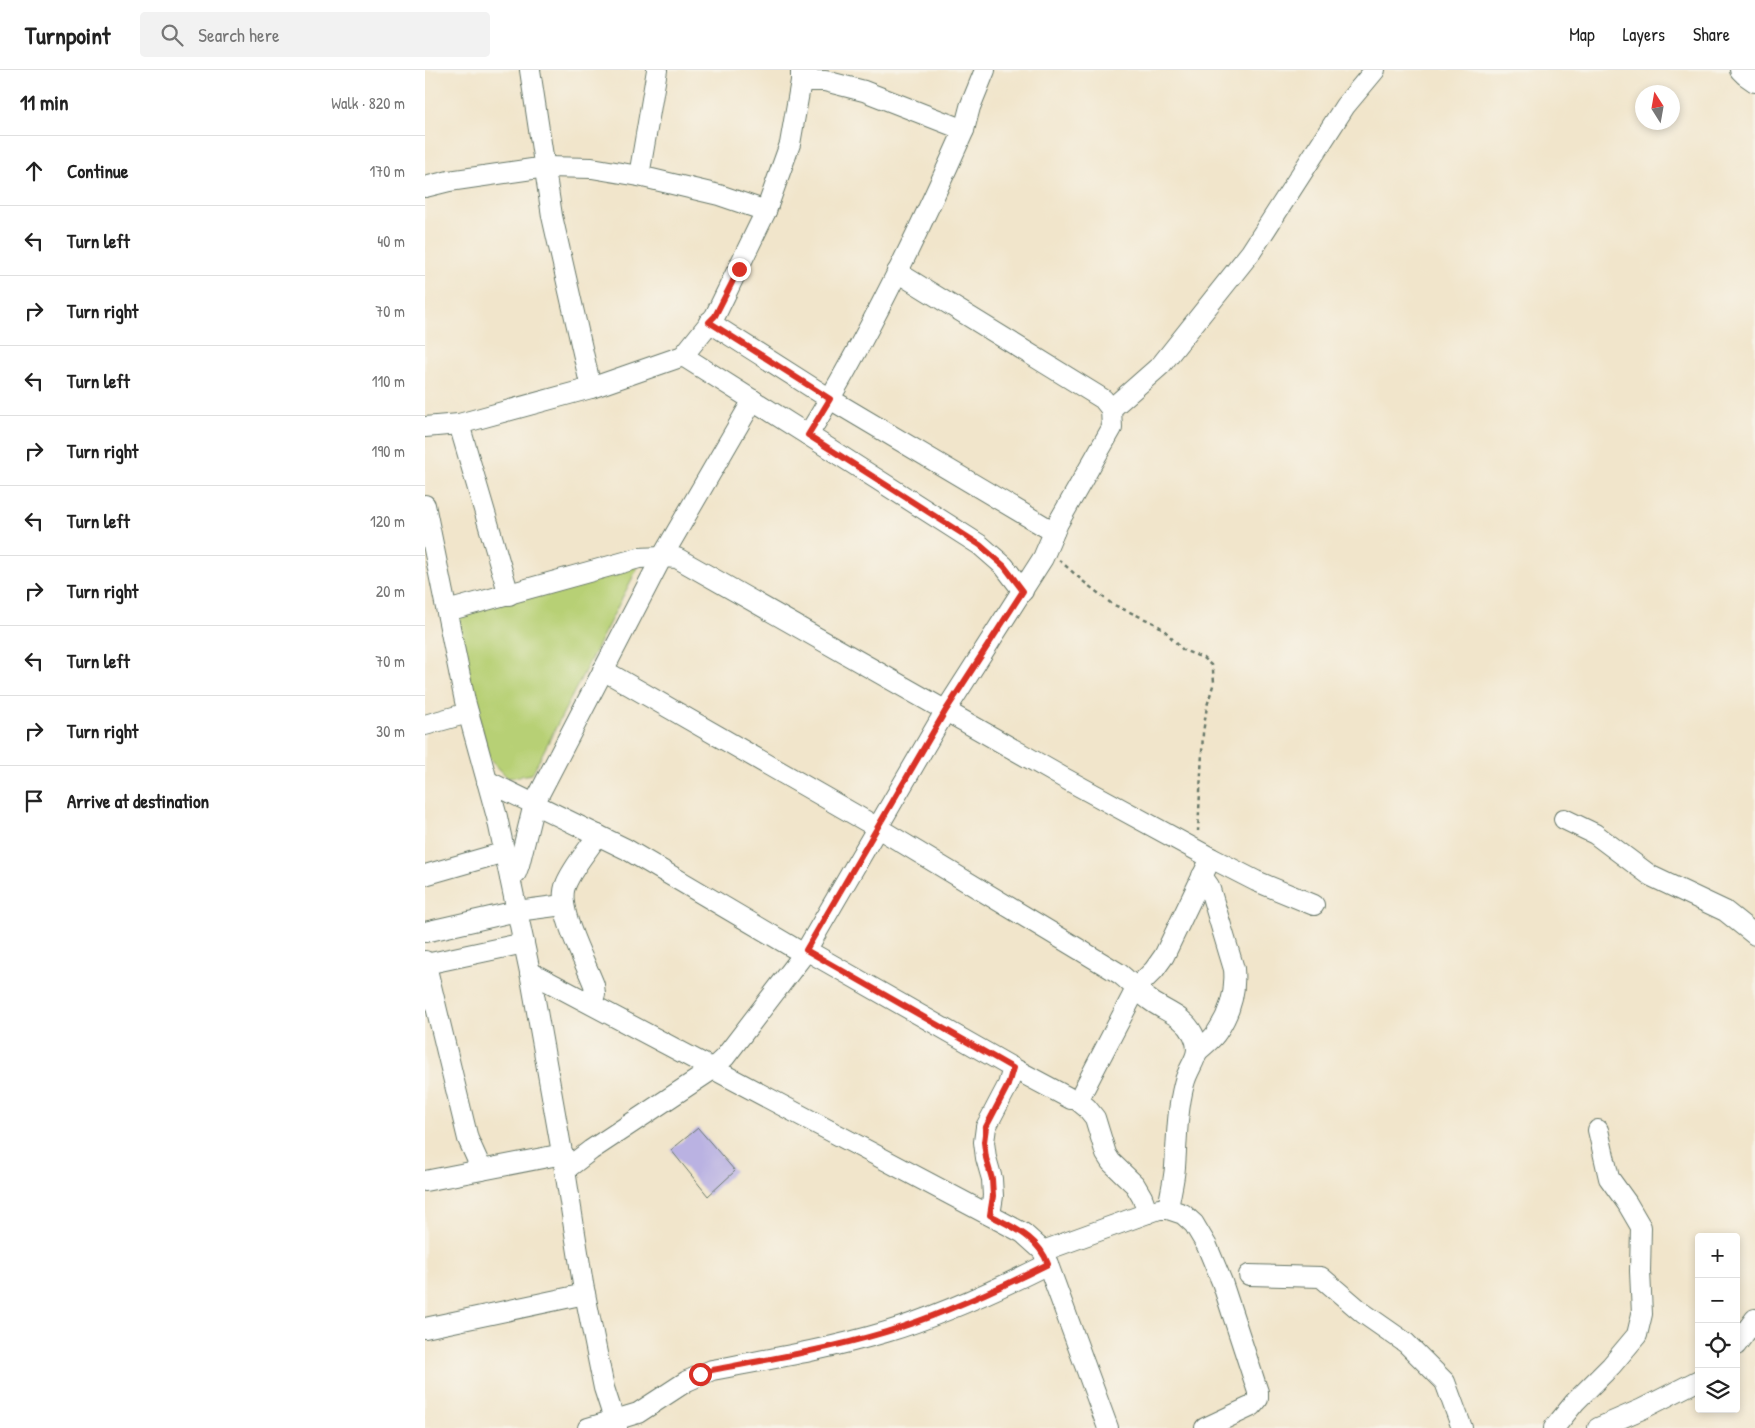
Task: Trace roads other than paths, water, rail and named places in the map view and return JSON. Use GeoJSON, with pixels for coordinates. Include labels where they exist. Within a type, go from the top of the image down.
{"type":"FeatureCollection","features":[{"type":"Feature","properties":{"kind":"street"},"geometry":{"type":"LineString","coordinates":[[530,70],[552,216],[591,388]]}},
{"type":"Feature","properties":{"kind":"street"},"geometry":{"type":"LineString","coordinates":[[639,176],[657,70]]}},
{"type":"Feature","properties":{"kind":"street"},"geometry":{"type":"LineString","coordinates":[[808,435],[830,399],[897,272],[964,130],[970,107],[985,70]]}},
{"type":"Feature","properties":{"kind":"street"},"geometry":{"type":"LineString","coordinates":[[1111,409],[1161,365],[1251,252],[1345,106],[1375,70]]}},
{"type":"Feature","properties":{"kind":"street"},"geometry":{"type":"LineString","coordinates":[[1740,70],[1745,76],[1755,82]]}},
{"type":"Feature","properties":{"kind":"street"},"geometry":{"type":"LineString","coordinates":[[425,427],[459,424],[591,388],[683,356],[715,316],[766,211],[791,144],[801,76],[863,90],[964,130]]}},
{"type":"Feature","properties":{"kind":"street"},"geometry":{"type":"LineString","coordinates":[[425,187],[449,181],[546,167],[592,168],[639,176],[719,195],[766,211]]}},
{"type":"Feature","properties":{"kind":"street"},"geometry":{"type":"LineString","coordinates":[[426,1177],[564,1162],[591,1150],[713,1069],[725,1057],[805,952],[946,710],[1023,591],[1051,540],[1058,522],[1112,428],[1111,409],[1103,399],[897,272]]}},
{"type":"Feature","properties":{"kind":"street"},"geometry":{"type":"LineString","coordinates":[[709,322],[1051,540]]}},
{"type":"Feature","properties":{"kind":"street"},"geometry":{"type":"LineString","coordinates":[[683,356],[980,545],[1004,566],[1023,591]]}},
{"type":"Feature","properties":{"kind":"street"},"geometry":{"type":"LineString","coordinates":[[510,877],[516,873],[519,864],[534,804],[662,557],[753,400]]}},
{"type":"Feature","properties":{"kind":"street"},"geometry":{"type":"LineString","coordinates":[[459,424],[509,595]]}},
{"type":"Feature","properties":{"kind":"street"},"geometry":{"type":"LineString","coordinates":[[425,505],[468,714],[497,817],[530,972],[564,1162],[585,1294],[604,1388],[615,1424]]}},
{"type":"Feature","properties":{"kind":"street"},"geometry":{"type":"LineString","coordinates":[[447,611],[639,558],[677,558],[1064,778],[1202,853],[1314,906]]}},
{"type":"Feature","properties":{"kind":"street"},"geometry":{"type":"LineString","coordinates":[[603,670],[878,828],[1119,974],[1137,987],[1150,1000],[1168,1010],[1185,1023],[1193,1035],[1198,1051]]}},
{"type":"Feature","properties":{"kind":"street"},"geometry":{"type":"LineString","coordinates":[[425,724],[468,714]]}},
{"type":"Feature","properties":{"kind":"street"},"geometry":{"type":"LineString","coordinates":[[487,781],[626,849],[1013,1068],[1071,1099],[1076,1099],[1095,1118],[1106,1154],[1111,1162],[1135,1186],[1142,1197],[1148,1213]]}},
{"type":"Feature","properties":{"kind":"street"},"geometry":{"type":"LineString","coordinates":[[1564,819],[1595,834],[1651,876],[1725,911],[1755,935]]}},
{"type":"Feature","properties":{"kind":"street"},"geometry":{"type":"LineString","coordinates":[[591,1004],[595,994],[593,985],[563,905],[565,884],[598,835]]}},
{"type":"Feature","properties":{"kind":"street"},"geometry":{"type":"LineString","coordinates":[[425,875],[505,852]]}},
{"type":"Feature","properties":{"kind":"street"},"geometry":{"type":"LineString","coordinates":[[1076,1099],[1081,1095],[1137,987],[1155,970],[1163,956],[1202,876],[1202,853]]}},
{"type":"Feature","properties":{"kind":"street"},"geometry":{"type":"LineString","coordinates":[[1168,1209],[1175,1169],[1181,1099],[1185,1082],[1198,1051],[1217,1034],[1232,1002],[1235,980],[1209,886],[1202,876]]}},
{"type":"Feature","properties":{"kind":"street"},"geometry":{"type":"LineString","coordinates":[[425,932],[517,911],[563,905]]}},
{"type":"Feature","properties":{"kind":"street"},"geometry":{"type":"LineString","coordinates":[[482,1170],[468,1138],[432,1026],[425,962],[524,943]]}},
{"type":"Feature","properties":{"kind":"street"},"geometry":{"type":"LineString","coordinates":[[530,972],[1023,1233],[1045,1258],[1108,1428]]}},
{"type":"Feature","properties":{"kind":"street"},"geometry":{"type":"LineString","coordinates":[[990,1215],[993,1196],[992,1179],[984,1142],[986,1127],[1008,1085],[1013,1068]]}},
{"type":"Feature","properties":{"kind":"street"},"geometry":{"type":"LineString","coordinates":[[1554,1428],[1575,1402],[1611,1366],[1637,1335],[1642,1314],[1639,1271],[1641,1227],[1609,1178],[1598,1130]]}},
{"type":"Feature","properties":{"kind":"street"},"geometry":{"type":"LineString","coordinates":[[588,1428],[615,1424],[638,1413],[687,1380],[700,1374],[806,1352],[887,1331],[974,1299],[1045,1258],[1148,1213],[1159,1209],[1168,1209],[1177,1210],[1189,1218],[1207,1246],[1222,1282],[1258,1392],[1258,1399],[1252,1406],[1205,1428]]}},
{"type":"Feature","properties":{"kind":"street"},"geometry":{"type":"LineString","coordinates":[[1249,1275],[1321,1277],[1363,1313],[1406,1343],[1445,1382],[1462,1428]]}},
{"type":"Feature","properties":{"kind":"street"},"geometry":{"type":"LineString","coordinates":[[425,1328],[585,1294]]}},
{"type":"Feature","properties":{"kind":"street"},"geometry":{"type":"LineString","coordinates":[[1740,1340],[1755,1319]]}},
{"type":"Feature","properties":{"kind":"street"},"geometry":{"type":"LineString","coordinates":[[1598,1428],[1642,1409],[1695,1382]]}}]}
